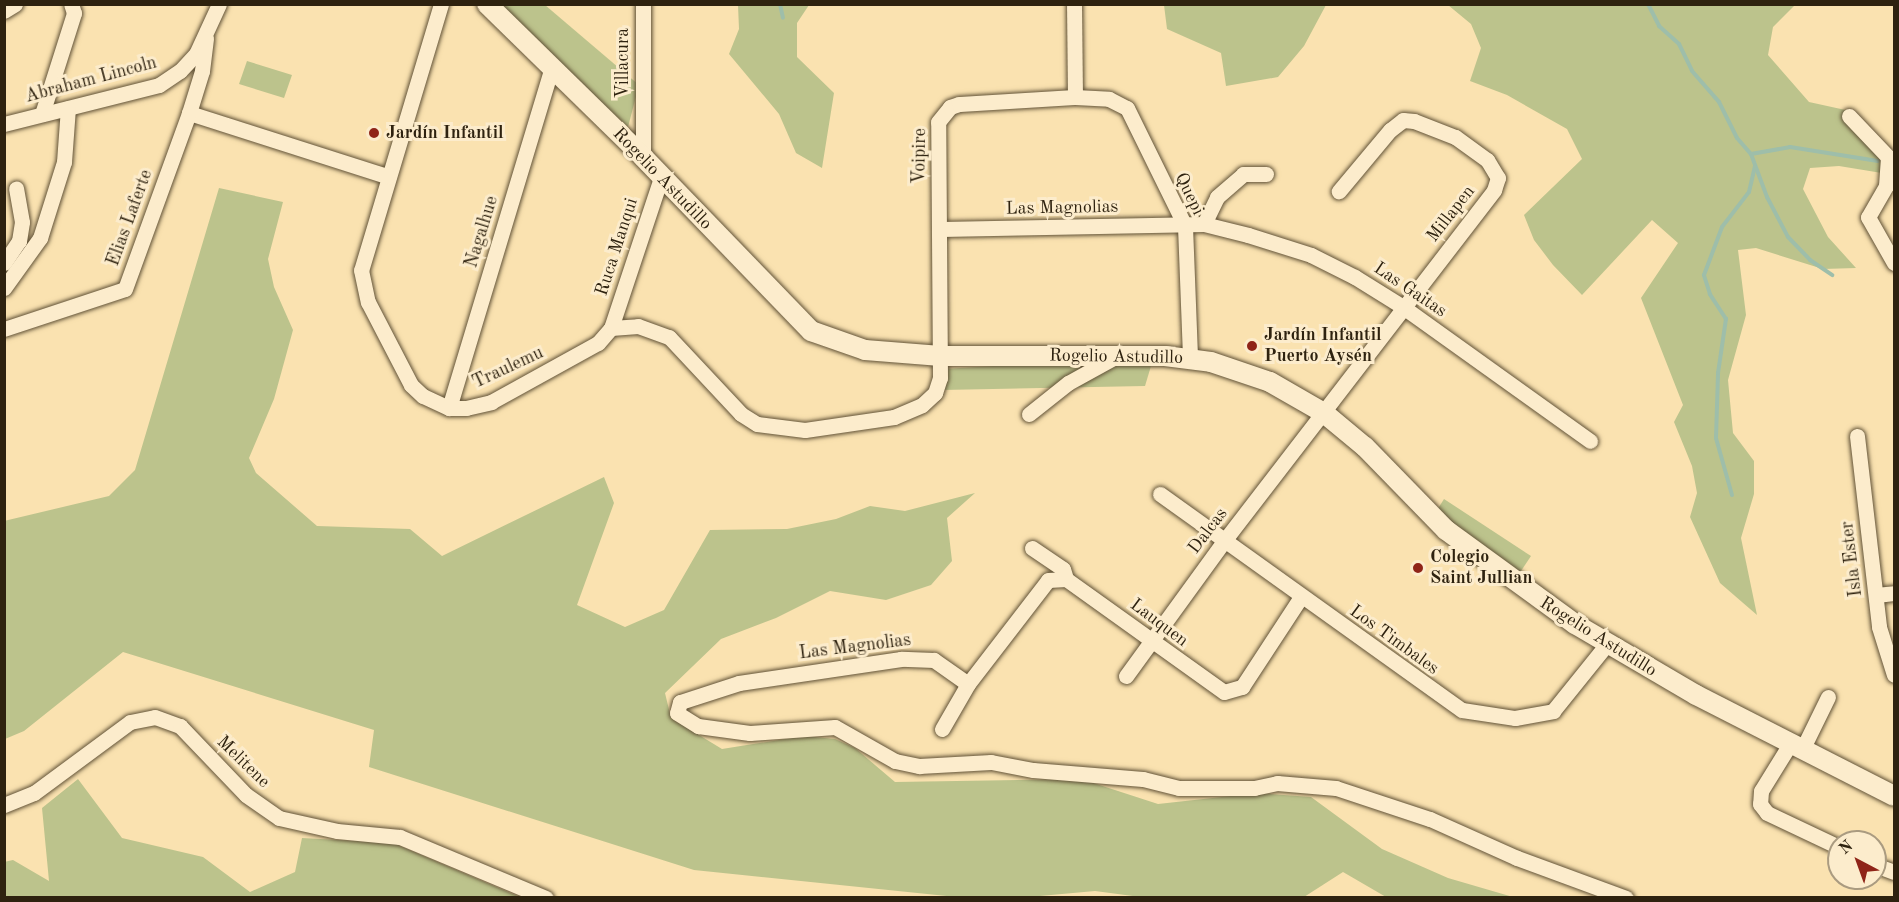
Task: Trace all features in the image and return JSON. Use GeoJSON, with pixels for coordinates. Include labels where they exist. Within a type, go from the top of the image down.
{"type":"FeatureCollection","features":[{"type":"Feature","properties":{"kind":"street"},"geometry":{"type":"LineString","coordinates":[[4,11],[15,4]]}},
{"type":"Feature","properties":{"kind":"street"},"geometry":{"type":"LineString","coordinates":[[42,114],[74,13],[70,4]]}},
{"type":"Feature","properties":{"kind":"street","name":"Abraham Lincoln"},"geometry":{"type":"LineString","coordinates":[[4,124],[159,85],[180,71],[206,38],[219,4]]}},
{"type":"Feature","properties":{"kind":"street"},"geometry":{"type":"LineString","coordinates":[[441,4],[387,176],[361,270],[362,284],[411,385],[449,408]]}},
{"type":"Feature","properties":{"kind":"street","name":"Rogelio Astudillo"},"geometry":{"type":"LineString","coordinates":[[487,4],[643,157],[811,331],[865,350],[941,356],[1190,358],[1251,374],[1324,413],[1484,561],[1607,645],[1796,747],[1894,796]]}},
{"type":"Feature","properties":{"kind":"street","name":"Villacura"},"geometry":{"type":"LineString","coordinates":[[643,4],[643,157]]}},
{"type":"Feature","properties":{"kind":"street"},"geometry":{"type":"LineString","coordinates":[[1074,4],[1075,97]]}},
{"type":"Feature","properties":{"kind":"street","name":"Elias Laferte"},"geometry":{"type":"LineString","coordinates":[[4,329],[125,289],[189,113],[202,71],[206,38]]}},
{"type":"Feature","properties":{"kind":"street","name":"Nagalhue"},"geometry":{"type":"LineString","coordinates":[[449,408],[552,67]]}},
{"type":"Feature","properties":{"kind":"street","name":"Quepi"},"geometry":{"type":"LineString","coordinates":[[1075,97],[1109,99],[1127,108],[1185,226],[1190,358]]}},
{"type":"Feature","properties":{"kind":"street","name":"Voipire"},"geometry":{"type":"LineString","coordinates":[[941,356],[941,230],[936,151],[943,113],[959,104],[1075,97]]}},
{"type":"Feature","properties":{"kind":"street"},"geometry":{"type":"LineString","coordinates":[[4,288],[40,238],[64,162],[68,108]]}},
{"type":"Feature","properties":{"kind":"street"},"geometry":{"type":"LineString","coordinates":[[189,113],[387,176]]}},
{"type":"Feature","properties":{"kind":"street"},"geometry":{"type":"LineString","coordinates":[[1849,116],[1888,157],[1886,186],[1868,217],[1894,263]]}},
{"type":"Feature","properties":{"kind":"street","name":"Millapen"},"geometry":{"type":"LineString","coordinates":[[1324,413],[1494,190],[1496,170],[1455,137],[1414,121],[1403,120],[1390,130],[1339,191]]}},
{"type":"Feature","properties":{"kind":"street"},"geometry":{"type":"LineString","coordinates":[[1204,224],[1217,197],[1243,174],[1266,174]]}},
{"type":"Feature","properties":{"kind":"street","name":"Ruca Manqui"},"geometry":{"type":"LineString","coordinates":[[611,328],[661,178]]}},
{"type":"Feature","properties":{"kind":"street"},"geometry":{"type":"LineString","coordinates":[[4,263],[19,241],[22,222],[16,189]]}},
{"type":"Feature","properties":{"kind":"street","name":"Las Gaitas"},"geometry":{"type":"LineString","coordinates":[[1185,226],[1204,224],[1311,255],[1403,307],[1590,441]]}},
{"type":"Feature","properties":{"kind":"street","name":"Las Magnolias"},"geometry":{"type":"LineString","coordinates":[[941,230],[1185,226]]}},
{"type":"Feature","properties":{"kind":"street"},"geometry":{"type":"LineString","coordinates":[[611,328],[638,326],[669,337],[741,414],[757,424],[780,429],[805,430],[894,417],[922,405],[935,393],[941,356]]}},
{"type":"Feature","properties":{"kind":"street","name":"Traulemu"},"geometry":{"type":"LineString","coordinates":[[449,408],[466,408],[491,402],[598,343],[611,328]]}},
{"type":"Feature","properties":{"kind":"street"},"geometry":{"type":"LineString","coordinates":[[1029,414],[1068,383],[1115,357]]}},
{"type":"Feature","properties":{"kind":"street","name":"Dalcas"},"geometry":{"type":"LineString","coordinates":[[1126,676],[1224,541],[1324,413]]}},
{"type":"Feature","properties":{"kind":"street","name":"Isla Ester"},"geometry":{"type":"LineString","coordinates":[[1857,436],[1879,627],[1894,675]]}},
{"type":"Feature","properties":{"kind":"street","name":"Los Timbales"},"geometry":{"type":"LineString","coordinates":[[1160,494],[1431,691],[1462,710],[1481,714],[1534,717],[1553,711],[1607,645]]}},
{"type":"Feature","properties":{"kind":"street","name":"Lauquen"},"geometry":{"type":"LineString","coordinates":[[1032,548],[1063,569],[1066,579],[1217,690],[1232,692],[1242,687],[1301,597]]}},
{"type":"Feature","properties":{"kind":"street"},"geometry":{"type":"LineString","coordinates":[[942,729],[969,684],[1048,580],[1066,579]]}},
{"type":"Feature","properties":{"kind":"street"},"geometry":{"type":"LineString","coordinates":[[1876,595],[1894,593]]}},
{"type":"Feature","properties":{"kind":"street","name":"Las Magnolias"},"geometry":{"type":"LineString","coordinates":[[969,684],[934,660],[920,658],[739,682],[680,702],[677,713],[698,726],[750,733],[835,727],[895,761],[919,766],[991,762],[1033,770],[1143,779],[1179,788],[1254,788],[1278,783],[1336,788],[1430,819],[1517,858],[1626,897]]}},
{"type":"Feature","properties":{"kind":"street"},"geometry":{"type":"LineString","coordinates":[[1827,841],[1767,813],[1760,804],[1761,791],[1796,747],[1828,697]]}},
{"type":"Feature","properties":{"kind":"street","name":"Melitene"},"geometry":{"type":"LineString","coordinates":[[4,805],[34,793],[130,722],[146,717],[164,718],[180,726],[246,795],[279,819],[337,831],[400,837],[546,897]]}},
{"type":"Feature","properties":{"kind":"green space"},"geometry":{"type":"Polygon","coordinates":[[[1164,4],[1326,5],[1304,46],[1278,77],[1226,86],[1221,53],[1167,29],[1164,4]]]}},
{"type":"Feature","properties":{"kind":"green space"},"geometry":{"type":"Polygon","coordinates":[[[497,5],[545,5],[639,85],[628,127],[497,5]]]}},
{"type":"Feature","properties":{"kind":"green space"},"geometry":{"type":"Polygon","coordinates":[[[738,5],[809,5],[797,23],[797,57],[834,93],[822,168],[796,153],[779,114],[729,54],[739,29],[738,5]]]}},
{"type":"Feature","properties":{"kind":"green space"},"geometry":{"type":"Polygon","coordinates":[[[1448,5],[1795,5],[1773,27],[1768,55],[1809,102],[1850,111],[1894,152],[1894,175],[1839,166],[1810,168],[1803,189],[1828,237],[1856,268],[1823,269],[1756,248],[1738,250],[1746,315],[1728,380],[1733,433],[1754,461],[1754,494],[1741,538],[1757,615],[1720,583],[1690,517],[1697,493],[1692,466],[1674,422],[1683,405],[1641,298],[1678,243],[1652,220],[1582,295],[1553,265],[1534,240],[1524,215],[1582,159],[1567,129],[1507,95],[1470,81],[1481,48],[1471,24],[1448,5]]]}},
{"type":"Feature","properties":{"kind":"green space"},"geometry":{"type":"Polygon","coordinates":[[[247,61],[292,75],[284,98],[239,84],[247,61]]]}},
{"type":"Feature","properties":{"kind":"green space"},"geometry":{"type":"Polygon","coordinates":[[[219,188],[283,202],[268,259],[274,287],[293,330],[274,399],[249,458],[256,473],[317,526],[410,529],[442,556],[604,477],[614,503],[577,605],[625,627],[664,610],[710,530],[787,529],[836,519],[870,506],[905,511],[975,493],[947,518],[952,561],[931,585],[886,600],[830,591],[776,618],[721,639],[665,693],[671,718],[722,749],[804,736],[835,739],[855,748],[895,782],[1081,779],[1158,804],[1258,793],[1311,797],[1382,849],[1448,878],[1513,897],[1386,897],[1343,872],[1304,897],[1148,898],[1095,891],[1029,897],[966,898],[694,870],[369,767],[374,730],[123,652],[24,731],[5,739],[4,521],[109,496],[135,470],[219,188]]]}},
{"type":"Feature","properties":{"kind":"green space"},"geometry":{"type":"Polygon","coordinates":[[[1045,363],[1151,366],[1145,386],[942,390],[944,369],[1045,363]]]}},
{"type":"Feature","properties":{"kind":"green space"},"geometry":{"type":"Polygon","coordinates":[[[1444,499],[1531,556],[1517,577],[1434,515],[1444,499]]]}},
{"type":"Feature","properties":{"kind":"green space"},"geometry":{"type":"Polygon","coordinates":[[[78,779],[122,838],[203,857],[250,892],[295,872],[302,838],[393,843],[520,897],[5,897],[4,862],[13,860],[49,881],[42,808],[78,779]]]}},
{"type":"Feature","properties":{"kind":"waterway"},"geometry":{"type":"LineString","coordinates":[[780,4],[783,18]]}},
{"type":"Feature","properties":{"kind":"waterway"},"geometry":{"type":"LineString","coordinates":[[1648,4],[1659,26],[1679,44],[1692,71],[1719,102],[1737,138],[1751,154],[1767,197],[1788,237],[1810,260],[1832,275]]}},
{"type":"Feature","properties":{"kind":"waterway"},"geometry":{"type":"LineString","coordinates":[[1751,154],[1790,147],[1878,161]]}},
{"type":"Feature","properties":{"kind":"waterway"},"geometry":{"type":"LineString","coordinates":[[1732,495],[1716,438],[1718,373],[1726,319],[1710,294],[1704,275],[1722,227],[1749,192],[1755,166]]}},
{"type":"Feature","properties":{"kind":"place","name":"Jardín Infantil"},"geometry":{"type":"Point","coordinates":[374,133]}},
{"type":"Feature","properties":{"kind":"place","name":"Jardín Infantil Puerto Aysén"},"geometry":{"type":"Point","coordinates":[1252,346]}},
{"type":"Feature","properties":{"kind":"place","name":"Colegio Saint Jullian"},"geometry":{"type":"Point","coordinates":[1418,568]}}]}
